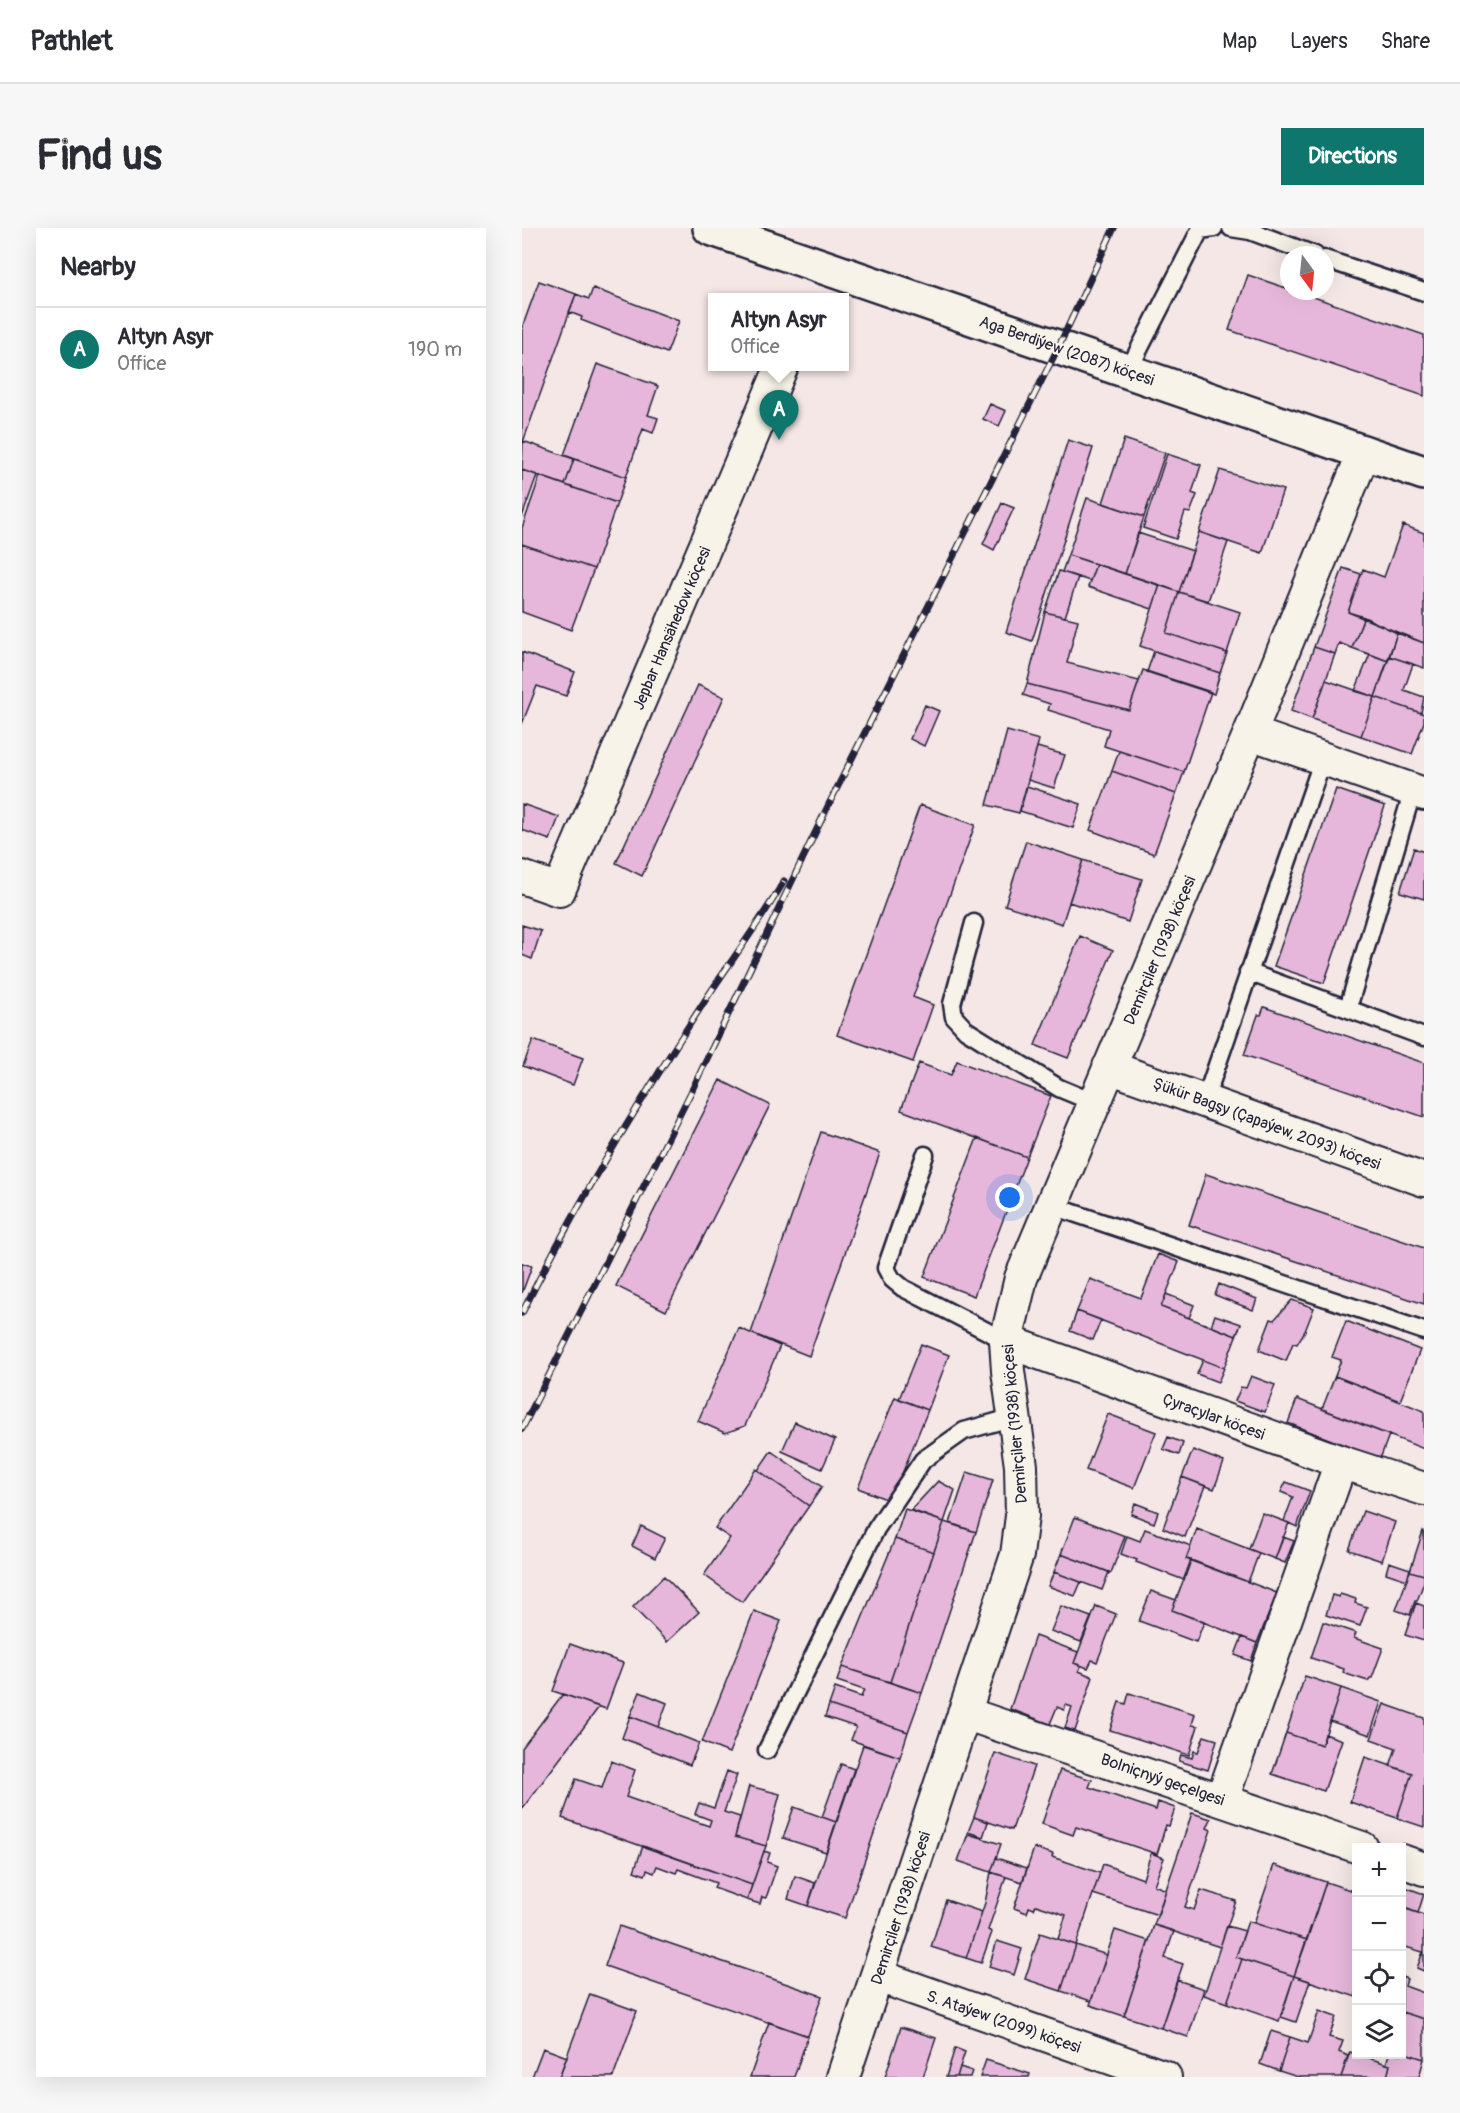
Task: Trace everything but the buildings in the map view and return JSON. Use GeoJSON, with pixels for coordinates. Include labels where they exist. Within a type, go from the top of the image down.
{"type":"FeatureCollection","features":[{"type":"Feature","properties":{"kind":"street","name":"Aga Berdiýew (2087) köçesi"},"geometry":{"type":"LineString","coordinates":[[710,228],[1424,473]]}},
{"type":"Feature","properties":{"kind":"street","name":"Jepbar Hansähedow köçesi"},"geometry":{"type":"LineString","coordinates":[[522,877],[559,890],[781,371]]}},
{"type":"Feature","properties":{"kind":"street","name":"Demirçiler (1938) köçesi"},"geometry":{"type":"LineString","coordinates":[[843,2077],[1017,1555],[1022,1516],[1022,1466],[1006,1341],[1021,1278],[1250,733],[1364,452]]}},
{"type":"Feature","properties":{"kind":"street"},"geometry":{"type":"LineString","coordinates":[[1250,733],[1419,792]]}},
{"type":"Feature","properties":{"kind":"street","name":"Şükür Bagşy (Çapaýew, 2093) köçesi"},"geometry":{"type":"LineString","coordinates":[[1109,1067],[1424,1180]]}},
{"type":"Feature","properties":{"kind":"street","name":"Çyraçylar köçesi"},"geometry":{"type":"LineString","coordinates":[[1006,1341],[1341,1462],[1424,1489]]}},
{"type":"Feature","properties":{"kind":"street"},"geometry":{"type":"LineString","coordinates":[[1222,1799],[1341,1462]]}},
{"type":"Feature","properties":{"kind":"street","name":"Bolniçnyý geçelgesi"},"geometry":{"type":"LineString","coordinates":[[964,1713],[1352,1844]]}},
{"type":"Feature","properties":{"kind":"street"},"geometry":{"type":"LineString","coordinates":[[1406,1863],[1424,1869]]}},
{"type":"Feature","properties":{"kind":"street","name":"S. Ataýew (2099) köçesi"},"geometry":{"type":"LineString","coordinates":[[878,1976],[1165,2077]]}},
{"type":"Feature","properties":{"kind":"lane"},"geometry":{"type":"LineString","coordinates":[[1231,228],[1250,231],[1291,246]]}},
{"type":"Feature","properties":{"kind":"lane"},"geometry":{"type":"LineString","coordinates":[[1128,371],[1205,229]]}},
{"type":"Feature","properties":{"kind":"lane"},"geometry":{"type":"LineString","coordinates":[[1334,262],[1424,292]]}},
{"type":"Feature","properties":{"kind":"lane"},"geometry":{"type":"LineString","coordinates":[[1205,1100],[1323,759]]}},
{"type":"Feature","properties":{"kind":"lane"},"geometry":{"type":"LineString","coordinates":[[1348,1008],[1419,792]]}},
{"type":"Feature","properties":{"kind":"lane"},"geometry":{"type":"LineString","coordinates":[[974,923],[952,1004],[954,1017],[966,1030],[1004,1056],[1059,1088],[1095,1103]]}},
{"type":"Feature","properties":{"kind":"lane"},"geometry":{"type":"LineString","coordinates":[[1248,972],[1424,1037]]}},
{"type":"Feature","properties":{"kind":"lane"},"geometry":{"type":"LineString","coordinates":[[925,1155],[886,1268],[892,1279],[903,1288],[1006,1341]]}},
{"type":"Feature","properties":{"kind":"lane"},"geometry":{"type":"LineString","coordinates":[[1053,1206],[1424,1331]]}},
{"type":"Feature","properties":{"kind":"lane"},"geometry":{"type":"LineString","coordinates":[[767,1750],[876,1529],[923,1460],[964,1431],[1014,1417]]}},
{"type":"Feature","properties":{"kind":"railway"},"geometry":{"type":"LineString","coordinates":[[522,1429],[692,1090],[828,806],[1059,346],[1114,228]]}},
{"type":"Feature","properties":{"kind":"railway"},"geometry":{"type":"LineString","coordinates":[[522,1313],[564,1232],[633,1114],[784,881]]}},
{"type":"Feature","properties":{"kind":"place","name":"Altyn Asyr"},"geometry":{"type":"Point","coordinates":[779,440]}}]}
